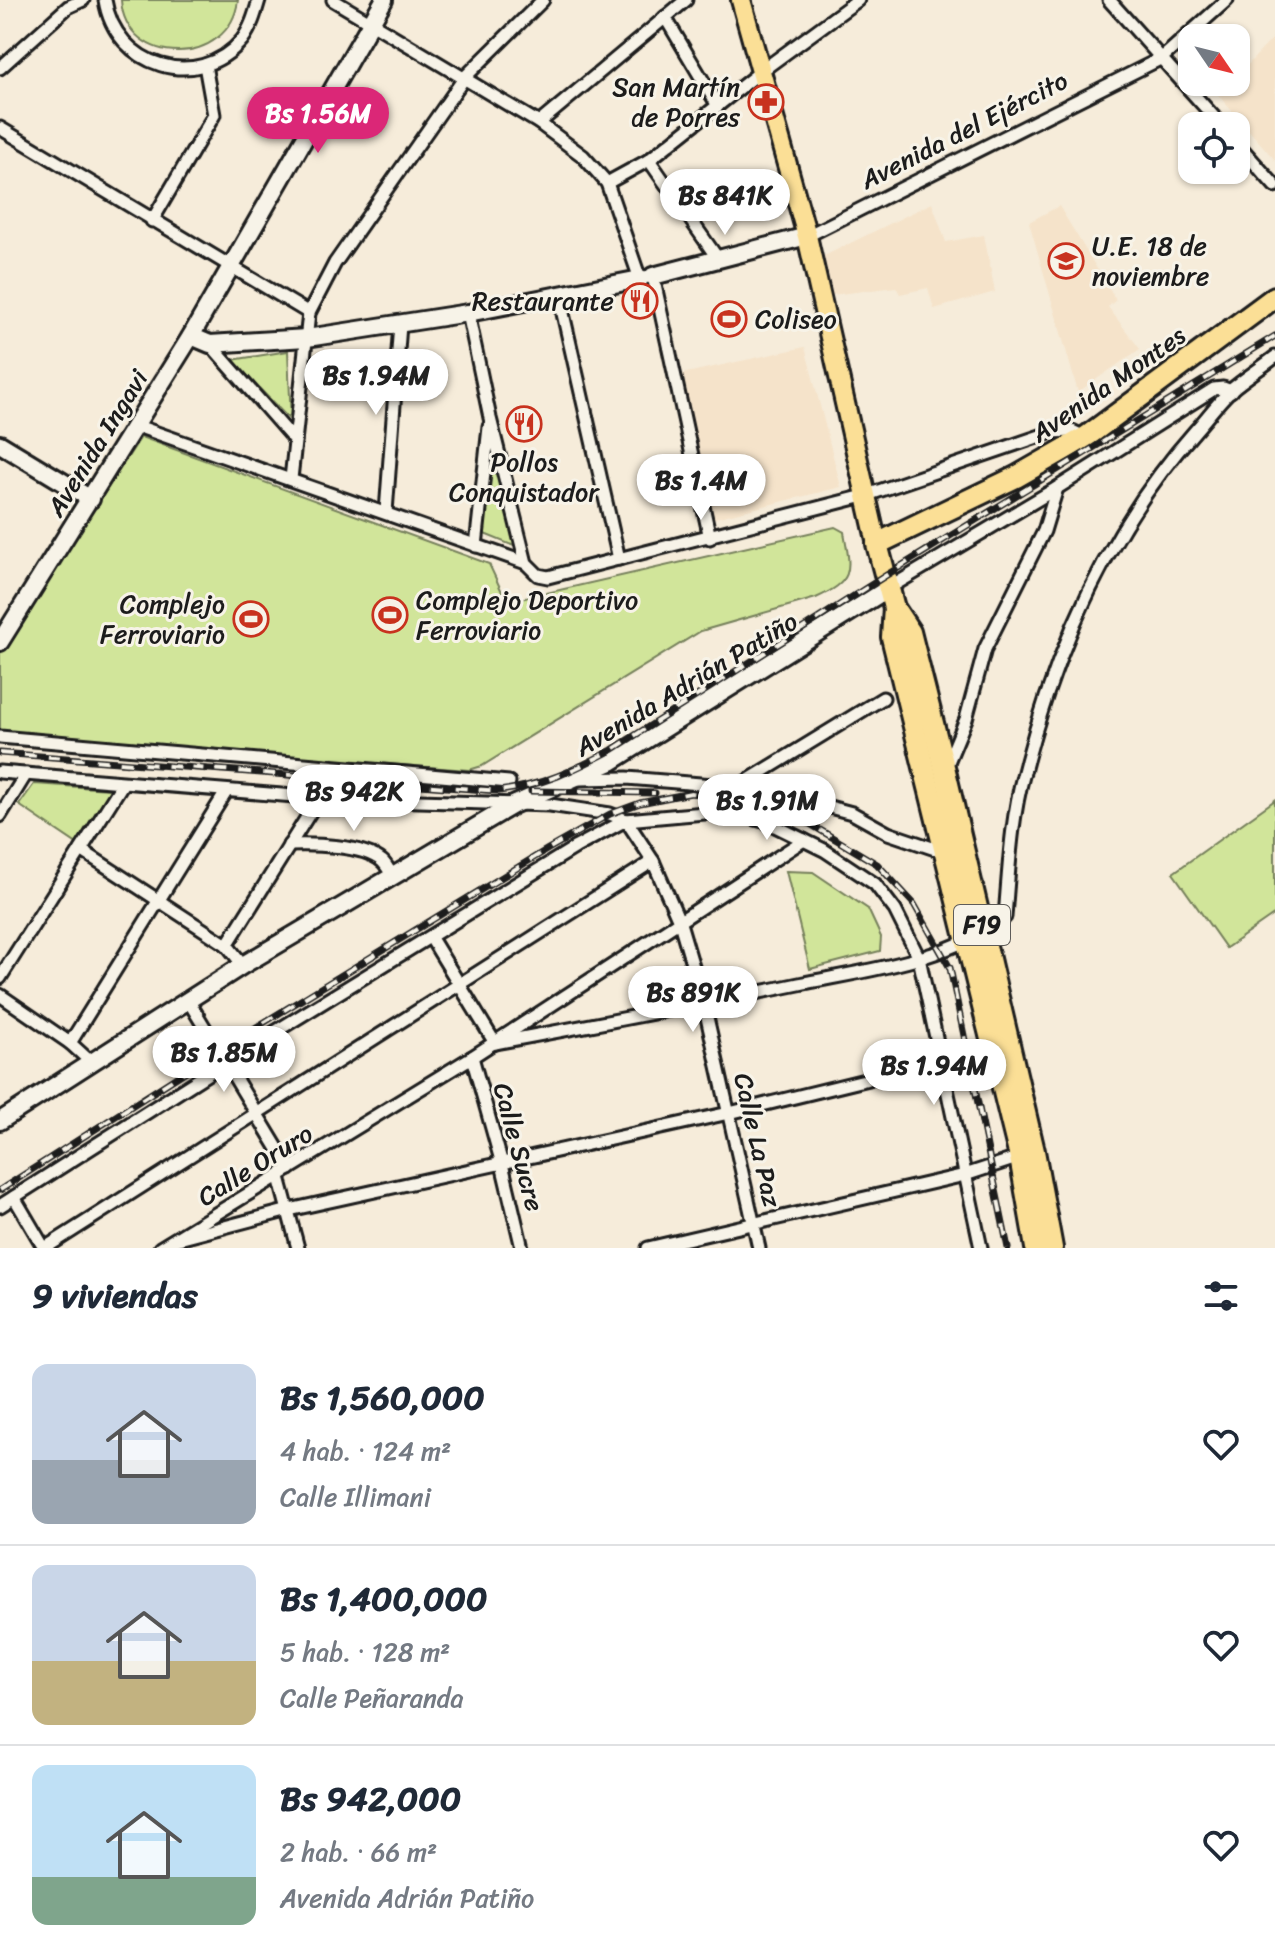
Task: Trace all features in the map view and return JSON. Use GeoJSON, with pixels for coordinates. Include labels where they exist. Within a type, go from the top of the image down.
{"type":"FeatureCollection","features":[{"type":"Feature","properties":{"kind":"highway","name":"Avenida Montes"},"geometry":{"type":"LineString","coordinates":[[877,544],[1016,477],[1086,437],[1275,297]]}},
{"type":"Feature","properties":{"kind":"highway","name":"F19"},"geometry":{"type":"LineString","coordinates":[[877,544],[892,598],[910,632],[945,771],[1036,1248]]}},
{"type":"Feature","properties":{"kind":"highway","name":"F19"},"geometry":{"type":"LineString","coordinates":[[892,598],[892,637],[944,852],[976,937],[1034,1151],[1052,1248]]}},
{"type":"Feature","properties":{"kind":"main road"},"geometry":{"type":"LineString","coordinates":[[741,0],[807,236],[877,544]]}},
{"type":"Feature","properties":{"kind":"street"},"geometry":{"type":"LineString","coordinates":[[0,68],[68,7],[83,0]]}},
{"type":"Feature","properties":{"kind":"street"},"geometry":{"type":"LineString","coordinates":[[105,0],[107,15],[118,36],[135,54],[157,65],[181,68],[205,65],[225,55],[242,39],[254,20],[259,0]]}},
{"type":"Feature","properties":{"kind":"street"},"geometry":{"type":"LineString","coordinates":[[333,0],[539,123],[583,156],[607,183],[647,277],[710,538]]}},
{"type":"Feature","properties":{"kind":"street","name":"Avenida Ingavi"},"geometry":{"type":"LineString","coordinates":[[0,642],[191,336],[384,0]]}},
{"type":"Feature","properties":{"kind":"street"},"geometry":{"type":"LineString","coordinates":[[291,479],[309,313],[335,263],[465,77],[543,0]]}},
{"type":"Feature","properties":{"kind":"street"},"geometry":{"type":"LineString","coordinates":[[539,123],[686,0]]}},
{"type":"Feature","properties":{"kind":"street"},"geometry":{"type":"LineString","coordinates":[[607,183],[649,160],[760,72],[858,0]]}},
{"type":"Feature","properties":{"kind":"street"},"geometry":{"type":"LineString","coordinates":[[1109,0],[1210,112]]}},
{"type":"Feature","properties":{"kind":"street","name":"Avenida del Ejército"},"geometry":{"type":"LineString","coordinates":[[210,344],[307,338],[468,313],[647,277],[807,236],[1162,58],[1227,0]]}},
{"type":"Feature","properties":{"kind":"street"},"geometry":{"type":"LineString","coordinates":[[665,17],[718,106]]}},
{"type":"Feature","properties":{"kind":"street"},"geometry":{"type":"LineString","coordinates":[[152,221],[214,115],[205,65]]}},
{"type":"Feature","properties":{"kind":"street"},"geometry":{"type":"LineString","coordinates":[[0,128],[309,313]]}},
{"type":"Feature","properties":{"kind":"street"},"geometry":{"type":"LineString","coordinates":[[1250,158],[1275,186]]}},
{"type":"Feature","properties":{"kind":"street"},"geometry":{"type":"LineString","coordinates":[[649,160],[718,259]]}},
{"type":"Feature","properties":{"kind":"street"},"geometry":{"type":"LineString","coordinates":[[559,296],[619,559]]}},
{"type":"Feature","properties":{"kind":"street"},"geometry":{"type":"LineString","coordinates":[[468,313],[526,563]]}},
{"type":"Feature","properties":{"kind":"street"},"geometry":{"type":"LineString","coordinates":[[386,512],[400,324]]}},
{"type":"Feature","properties":{"kind":"street"},"geometry":{"type":"LineString","coordinates":[[191,336],[210,344],[295,441]]}},
{"type":"Feature","properties":{"kind":"street"},"geometry":{"type":"LineString","coordinates":[[431,938],[495,1043],[704,1004],[919,958],[976,937],[1005,917],[1012,838],[1023,774],[1051,681],[1077,615],[1116,538],[1169,461],[1231,391],[1275,357]]}},
{"type":"Feature","properties":{"kind":"street","name":"Avenida Adrián Patiño"},"geometry":{"type":"LineString","coordinates":[[0,1121],[243,965],[513,805],[611,762],[892,598],[1057,488],[1214,389],[1231,391]]}},
{"type":"Feature","properties":{"kind":"street"},"geometry":{"type":"LineString","coordinates":[[476,546],[490,418]]}},
{"type":"Feature","properties":{"kind":"street"},"geometry":{"type":"LineString","coordinates":[[137,426],[526,563],[538,575],[548,577],[710,538],[864,496],[1052,432],[1072,431],[1086,437]]}},
{"type":"Feature","properties":{"kind":"street"},"geometry":{"type":"LineString","coordinates":[[0,444],[91,499]]}},
{"type":"Feature","properties":{"kind":"street"},"geometry":{"type":"LineString","coordinates":[[945,771],[966,719],[985,649],[1044,531],[1057,488]]}},
{"type":"Feature","properties":{"kind":"street"},"geometry":{"type":"LineString","coordinates":[[739,786],[883,698]]}},
{"type":"Feature","properties":{"kind":"street"},"geometry":{"type":"LineString","coordinates":[[0,737],[509,782]]}},
{"type":"Feature","properties":{"kind":"street"},"geometry":{"type":"LineString","coordinates":[[0,772],[319,798],[550,805],[610,814],[626,820]]}},
{"type":"Feature","properties":{"kind":"street"},"geometry":{"type":"LineString","coordinates":[[0,816],[26,774]]}},
{"type":"Feature","properties":{"kind":"street"},"geometry":{"type":"LineString","coordinates":[[571,780],[627,778],[762,789],[852,813],[888,833],[944,852]]}},
{"type":"Feature","properties":{"kind":"street"},"geometry":{"type":"LineString","coordinates":[[0,978],[123,783]]}},
{"type":"Feature","properties":{"kind":"street"},"geometry":{"type":"LineString","coordinates":[[70,1043],[226,792]]}},
{"type":"Feature","properties":{"kind":"street"},"geometry":{"type":"LineString","coordinates":[[227,945],[319,798]]}},
{"type":"Feature","properties":{"kind":"street"},"geometry":{"type":"LineString","coordinates":[[0,1206],[226,1062],[576,847],[626,820],[727,811],[767,822],[851,866],[875,884],[895,910],[919,958],[981,1248]]}},
{"type":"Feature","properties":{"kind":"street","name":"Calle La Paz"},"geometry":{"type":"LineString","coordinates":[[626,820],[653,861],[680,923],[704,1004],[759,1248]]}},
{"type":"Feature","properties":{"kind":"street","name":"Calle Oruro"},"geometry":{"type":"LineString","coordinates":[[160,1248],[495,1043],[804,840]]}},
{"type":"Feature","properties":{"kind":"street"},"geometry":{"type":"LineString","coordinates":[[289,845],[317,844],[371,855],[383,862],[393,876]]}},
{"type":"Feature","properties":{"kind":"street"},"geometry":{"type":"LineString","coordinates":[[81,850],[227,945],[243,965]]}},
{"type":"Feature","properties":{"kind":"street"},"geometry":{"type":"LineString","coordinates":[[14,1197],[44,1248],[653,861]]}},
{"type":"Feature","properties":{"kind":"street"},"geometry":{"type":"LineString","coordinates":[[0,995],[70,1043],[92,1063]]}},
{"type":"Feature","properties":{"kind":"street"},"geometry":{"type":"LineString","coordinates":[[188,1000],[290,1169]]}},
{"type":"Feature","properties":{"kind":"street","name":"Calle Sucre"},"geometry":{"type":"LineString","coordinates":[[472,1057],[522,1248]]}},
{"type":"Feature","properties":{"kind":"street"},"geometry":{"type":"LineString","coordinates":[[175,1240],[289,1210],[729,1113],[943,1061]]}},
{"type":"Feature","properties":{"kind":"street"},"geometry":{"type":"LineString","coordinates":[[648,1248],[965,1175],[1020,1157]]}},
{"type":"Feature","properties":{"kind":"street"},"geometry":{"type":"LineString","coordinates":[[279,1177],[298,1248]]}},
{"type":"Feature","properties":{"kind":"shaded area"},"geometry":{"type":"Polygon","coordinates":[[[1275,36],[1275,160],[1250,131],[1250,112],[1233,112],[1219,96],[1250,96],[1250,62],[1275,36]]]}},
{"type":"Feature","properties":{"kind":"shaded area"},"geometry":{"type":"Polygon","coordinates":[[[932,203],[946,242],[984,235],[995,292],[934,309],[928,288],[900,294],[896,287],[832,295],[824,256],[932,203]]]}},
{"type":"Feature","properties":{"kind":"shaded area","name":"U.E. 18 de noviembre"},"geometry":{"type":"Polygon","coordinates":[[[1059,206],[1116,300],[1108,307],[1140,349],[1078,392],[1029,222],[1059,206]]]}},
{"type":"Feature","properties":{"kind":"shaded area"},"geometry":{"type":"Polygon","coordinates":[[[805,347],[841,487],[711,519],[677,375],[805,347]]]}},
{"type":"Feature","properties":{"kind":"green space"},"geometry":{"type":"Polygon","coordinates":[[[121,0],[238,0],[231,22],[217,38],[199,48],[178,51],[158,48],[140,38],[127,22],[121,0]]]}},
{"type":"Feature","properties":{"kind":"green space"},"geometry":{"type":"Polygon","coordinates":[[[288,351],[291,421],[232,360],[288,351]]]}},
{"type":"Feature","properties":{"kind":"green space","name":"Complejo Deportivo Ferroviario"},"geometry":{"type":"Polygon","coordinates":[[[141,437],[489,564],[503,594],[516,600],[835,527],[844,532],[847,573],[838,586],[816,598],[701,631],[482,766],[469,770],[0,736],[0,653],[141,437]]]}},
{"type":"Feature","properties":{"kind":"green space"},"geometry":{"type":"Polygon","coordinates":[[[490,440],[519,548],[482,533],[490,440]]]}},
{"type":"Feature","properties":{"kind":"green space"},"geometry":{"type":"Polygon","coordinates":[[[34,784],[110,789],[109,798],[77,844],[19,805],[34,784]]]}},
{"type":"Feature","properties":{"kind":"green space"},"geometry":{"type":"Polygon","coordinates":[[[1275,800],[1275,914],[1226,948],[1173,873],[1275,800]]]}},
{"type":"Feature","properties":{"kind":"green space"},"geometry":{"type":"Polygon","coordinates":[[[786,871],[813,872],[868,909],[881,937],[880,951],[810,969],[786,871]]]}},
{"type":"Feature","properties":{"kind":"railway"},"geometry":{"type":"LineString","coordinates":[[0,753],[499,791],[544,781],[612,750],[885,576],[1275,336]]}},
{"type":"Feature","properties":{"kind":"railway"},"geometry":{"type":"LineString","coordinates":[[531,791],[655,793]]}},
{"type":"Feature","properties":{"kind":"railway"},"geometry":{"type":"LineString","coordinates":[[0,1190],[219,1050],[548,849],[610,814],[640,803],[691,793],[750,802],[805,821],[877,864],[914,904],[950,968],[1008,1248]]}},
{"type":"Feature","properties":{"kind":"place","name":"San Martín de Porres"},"geometry":{"type":"Point","coordinates":[766,102]}},
{"type":"Feature","properties":{"kind":"place","name":"U.E. 18 de noviembre"},"geometry":{"type":"Point","coordinates":[1066,261]}},
{"type":"Feature","properties":{"kind":"place","name":"Restaurante"},"geometry":{"type":"Point","coordinates":[640,301]}},
{"type":"Feature","properties":{"kind":"place","name":"Coliseo"},"geometry":{"type":"Point","coordinates":[729,319]}},
{"type":"Feature","properties":{"kind":"place","name":"Pollos Conquistador"},"geometry":{"type":"Point","coordinates":[524,424]}},
{"type":"Feature","properties":{"kind":"place","name":"Complejo Deportivo Ferroviario"},"geometry":{"type":"Point","coordinates":[390,615]}},
{"type":"Feature","properties":{"kind":"place","name":"Complejo Ferroviario"},"geometry":{"type":"Point","coordinates":[251,619]}}]}
